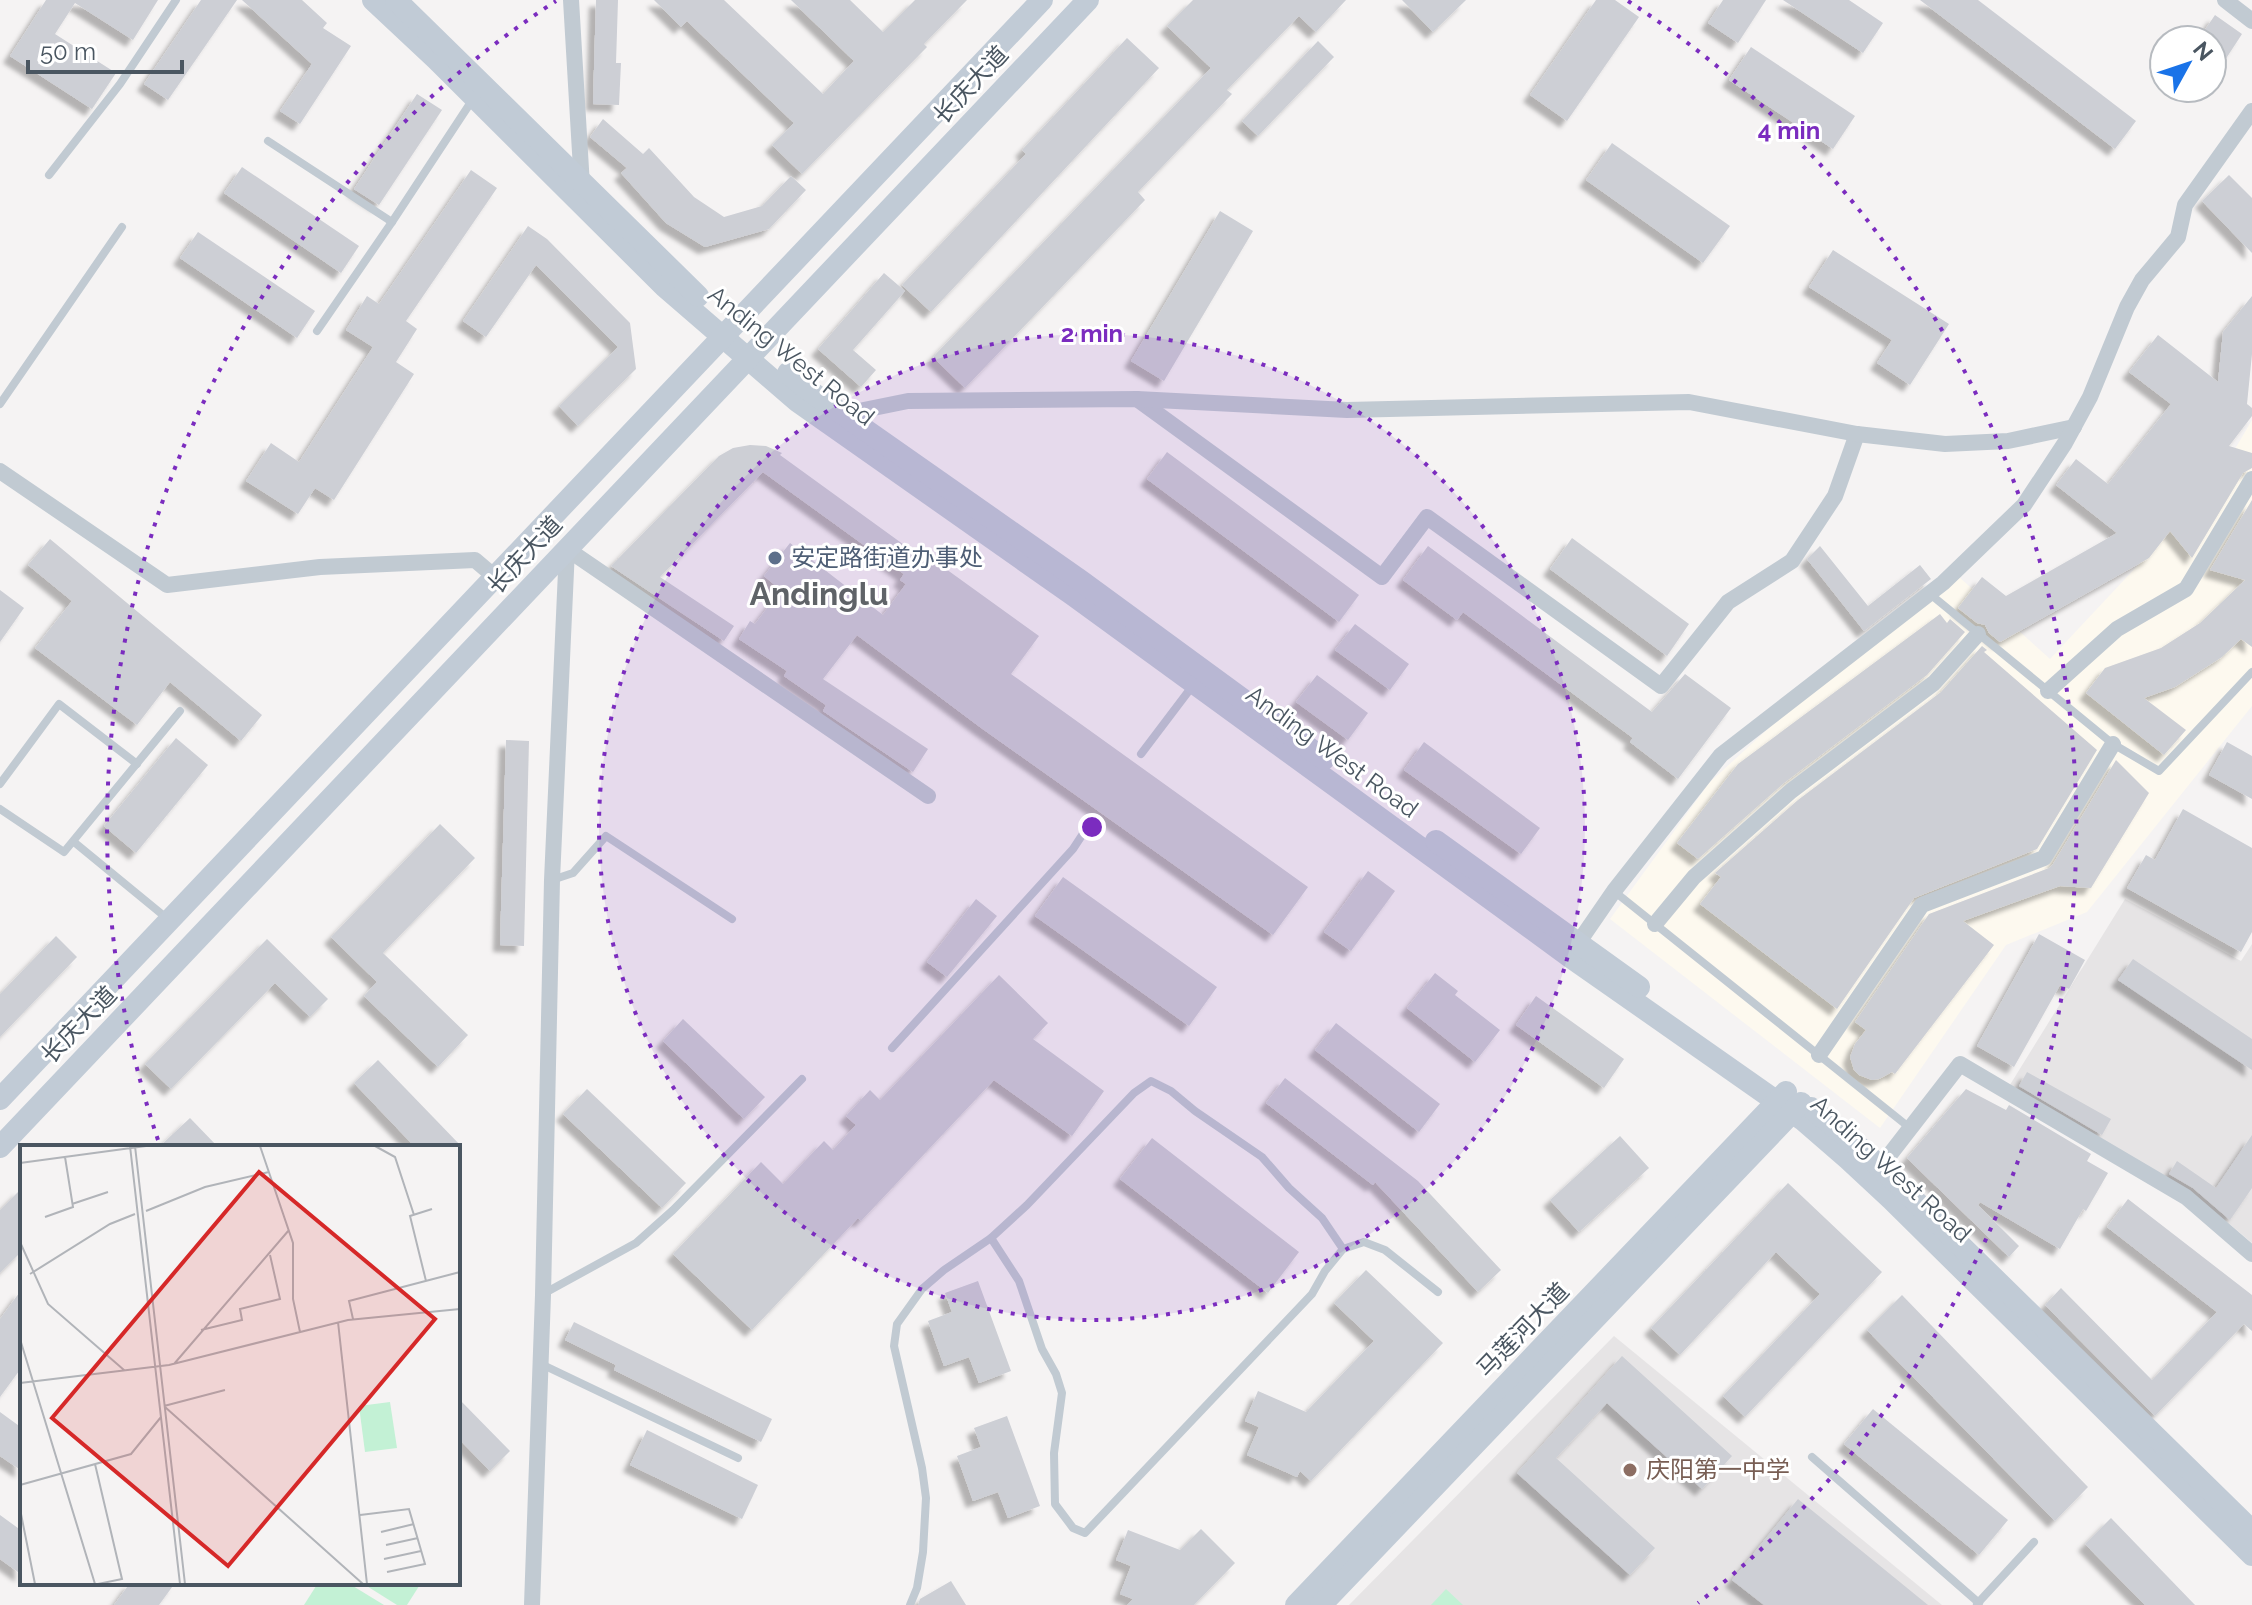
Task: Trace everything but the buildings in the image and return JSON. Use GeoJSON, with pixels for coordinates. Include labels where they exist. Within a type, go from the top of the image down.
{"type":"FeatureCollection","features":[{"type":"Feature","properties":{"kind":"street","name":"Anding West Road"},"geometry":{"type":"LineString","coordinates":[[373,0],[665,287],[753,354],[797,401],[832,416],[1081,581],[1573,950]]}},
{"type":"Feature","properties":{"kind":"street","name":"Anding West Road"},"geometry":{"type":"LineString","coordinates":[[396,0],[676,276],[728,333]]}},
{"type":"Feature","properties":{"kind":"street"},"geometry":{"type":"LineString","coordinates":[[571,0],[583,206]]}},
{"type":"Feature","properties":{"kind":"street","name":"长庆大道"},"geometry":{"type":"LineString","coordinates":[[0,1099],[1042,0]]}},
{"type":"Feature","properties":{"kind":"street","name":"长庆大道"},"geometry":{"type":"LineString","coordinates":[[0,1147],[1088,0]]}},
{"type":"Feature","properties":{"kind":"street"},"geometry":{"type":"LineString","coordinates":[[2225,0],[2252,21]]}},
{"type":"Feature","properties":{"kind":"street"},"geometry":{"type":"LineString","coordinates":[[1573,950],[1614,891],[1721,755],[1929,594],[2024,505],[2090,397],[2127,307],[2142,280],[2178,237],[2185,205],[2252,111]]}},
{"type":"Feature","properties":{"kind":"street"},"geometry":{"type":"LineString","coordinates":[[832,416],[908,401],[1137,399],[1347,410],[1689,402],[1857,434],[1945,444],[2008,441],[2074,427]]}},
{"type":"Feature","properties":{"kind":"street"},"geometry":{"type":"LineString","coordinates":[[1137,399],[1382,577],[1427,517],[1661,686],[1728,602],[1792,561],[1835,496],[1857,434]]}},
{"type":"Feature","properties":{"kind":"street","name":"Anding West Road"},"geometry":{"type":"LineString","coordinates":[[832,416],[1194,683],[1789,1102],[1848,1159],[1876,1174],[2252,1531]]}},
{"type":"Feature","properties":{"kind":"street"},"geometry":{"type":"LineString","coordinates":[[0,471],[167,585],[320,567],[475,560],[495,577]]}},
{"type":"Feature","properties":{"kind":"street"},"geometry":{"type":"LineString","coordinates":[[2048,691],[2117,629],[2186,589],[2252,479]]}},
{"type":"Feature","properties":{"kind":"street"},"geometry":{"type":"LineString","coordinates":[[567,549],[928,796]]}},
{"type":"Feature","properties":{"kind":"street"},"geometry":{"type":"LineString","coordinates":[[532,1605],[543,1295],[552,880],[567,549]]}},
{"type":"Feature","properties":{"kind":"street"},"geometry":{"type":"LineString","coordinates":[[1655,924],[1694,877],[1791,791],[1934,683],[1978,634]]}},
{"type":"Feature","properties":{"kind":"street"},"geometry":{"type":"LineString","coordinates":[[1819,1055],[1922,905],[2044,858],[2113,744]]}},
{"type":"Feature","properties":{"kind":"street"},"geometry":{"type":"LineString","coordinates":[[1876,1174],[1960,1064],[2186,1197],[2252,1254]]}},
{"type":"Feature","properties":{"kind":"street","name":"马莲河大道"},"geometry":{"type":"LineString","coordinates":[[1296,1605],[1789,1102]]}},
{"type":"Feature","properties":{"kind":"street","name":"马莲河大道"},"geometry":{"type":"LineString","coordinates":[[1321,1605],[1789,1102]]}},
{"type":"Feature","properties":{"kind":"street","name":"Anding West Road"},"geometry":{"type":"LineString","coordinates":[[1876,1174],[2252,1555]]}},
{"type":"Feature","properties":{"kind":"lane"},"geometry":{"type":"LineString","coordinates":[[49,175],[120,84],[176,0]]}},
{"type":"Feature","properties":{"kind":"lane"},"geometry":{"type":"LineString","coordinates":[[317,331],[474,97]]}},
{"type":"Feature","properties":{"kind":"lane"},"geometry":{"type":"LineString","coordinates":[[268,141],[392,222]]}},
{"type":"Feature","properties":{"kind":"lane"},"geometry":{"type":"LineString","coordinates":[[0,404],[122,227]]}},
{"type":"Feature","properties":{"kind":"lane"},"geometry":{"type":"LineString","coordinates":[[1929,594],[2113,744],[2159,771],[2252,672]]}},
{"type":"Feature","properties":{"kind":"lane"},"geometry":{"type":"LineString","coordinates":[[1141,754],[1194,683]]}},
{"type":"Feature","properties":{"kind":"lane"},"geometry":{"type":"LineString","coordinates":[[0,784],[59,704],[137,764]]}},
{"type":"Feature","properties":{"kind":"lane"},"geometry":{"type":"LineString","coordinates":[[0,809],[64,852],[180,711]]}},
{"type":"Feature","properties":{"kind":"lane"},"geometry":{"type":"LineString","coordinates":[[892,1048],[1073,849],[1094,817]]}},
{"type":"Feature","properties":{"kind":"lane"},"geometry":{"type":"LineString","coordinates":[[552,880],[573,873],[606,836],[732,919]]}},
{"type":"Feature","properties":{"kind":"lane"},"geometry":{"type":"LineString","coordinates":[[74,842],[169,920]]}},
{"type":"Feature","properties":{"kind":"lane"},"geometry":{"type":"LineString","coordinates":[[1614,891],[1911,1128]]}},
{"type":"Feature","properties":{"kind":"lane"},"geometry":{"type":"LineString","coordinates":[[543,1295],[636,1243],[673,1210],[802,1079]]}},
{"type":"Feature","properties":{"kind":"lane"},"geometry":{"type":"LineString","coordinates":[[910,1605],[917,1588],[923,1552],[926,1498],[894,1346],[897,1324],[922,1289],[991,1238],[1027,1205],[1134,1093],[1151,1081],[1171,1091],[1262,1157],[1289,1188],[1322,1218],[1343,1249]]}},
{"type":"Feature","properties":{"kind":"lane"},"geometry":{"type":"LineString","coordinates":[[991,1238],[1019,1281],[1042,1349],[1056,1374],[1062,1393],[1054,1453],[1055,1504],[1073,1528],[1085,1533],[1312,1294],[1343,1249],[1364,1242],[1385,1250],[1438,1292]]}},
{"type":"Feature","properties":{"kind":"lane"},"geometry":{"type":"LineString","coordinates":[[541,1364],[738,1458]]}},
{"type":"Feature","properties":{"kind":"lane"},"geometry":{"type":"LineString","coordinates":[[1812,1457],[1978,1604],[2034,1542]]}},
{"type":"Feature","properties":{"kind":"shaded area"},"geometry":{"type":"Polygon","coordinates":[[[2252,420],[2252,706],[2087,912],[2006,945],[1880,1128],[1610,919],[1710,782],[1814,687],[1959,577],[2050,659],[2215,483],[2252,420]]]}},
{"type":"Feature","properties":{"kind":"shaded area"},"geometry":{"type":"Polygon","coordinates":[[[2125,899],[2241,961],[2252,944],[2252,1243],[2152,1169],[2008,1088],[2125,899]]]}},
{"type":"Feature","properties":{"kind":"shaded area","name":"庆阳第一中学"},"geometry":{"type":"Polygon","coordinates":[[[1614,1336],[1942,1605],[1349,1605],[1614,1336]]]}},
{"type":"Feature","properties":{"kind":"green space"},"geometry":{"type":"Polygon","coordinates":[[[317,1585],[351,1585],[384,1605],[304,1605],[317,1585]]]}},
{"type":"Feature","properties":{"kind":"green space"},"geometry":{"type":"Polygon","coordinates":[[[365,1585],[420,1585],[407,1605],[397,1605],[365,1585]]]}},
{"type":"Feature","properties":{"kind":"green space"},"geometry":{"type":"Polygon","coordinates":[[[1446,1589],[1463,1605],[1431,1605],[1446,1589]]]}},
{"type":"Feature","properties":{"kind":"place","name":"安定路街道办事处"},"geometry":{"type":"Point","coordinates":[775,558]}},
{"type":"Feature","properties":{"kind":"place","name":"庆阳第一中学"},"geometry":{"type":"Point","coordinates":[1630,1470]}},
{"type":"Feature","properties":{"kind":"district","name":"Andinglu"},"geometry":{"type":"Point","coordinates":[819,594]}}]}
